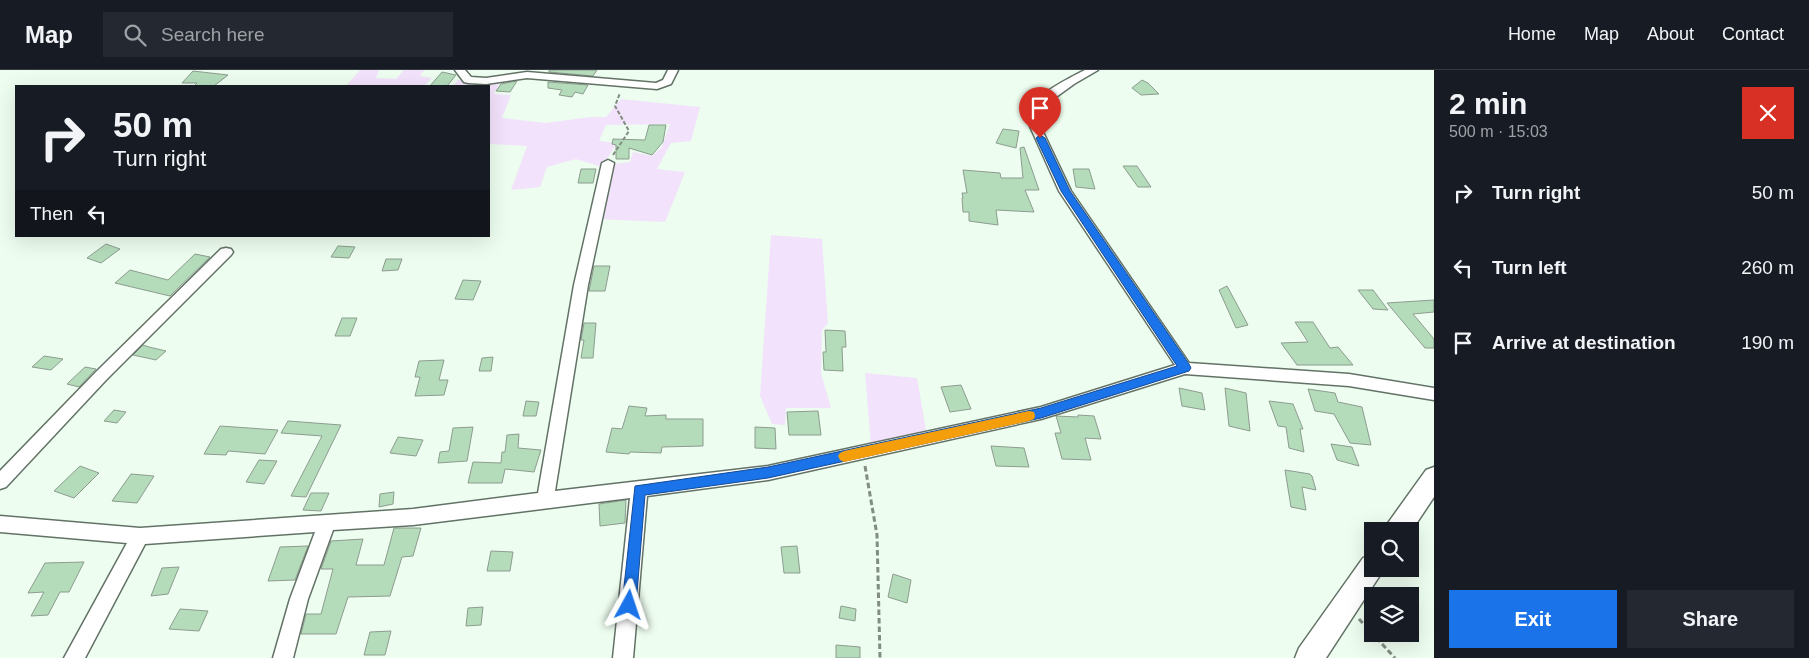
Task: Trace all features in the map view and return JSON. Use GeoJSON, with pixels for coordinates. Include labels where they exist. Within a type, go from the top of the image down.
{"type":"FeatureCollection","features":[{"type":"Feature","properties":{"kind":"street"},"geometry":{"type":"LineString","coordinates":[[460,70],[468,80],[486,81],[527,75],[657,86],[667,82],[673,70]]}},
{"type":"Feature","properties":{"kind":"street"},"geometry":{"type":"LineString","coordinates":[[1093,70],[1055,92],[1032,108],[1029,113],[1065,191],[1185,368]]}},
{"type":"Feature","properties":{"kind":"street"},"geometry":{"type":"LineString","coordinates":[[545,500],[581,285],[608,163]]}},
{"type":"Feature","properties":{"kind":"street"},"geometry":{"type":"LineString","coordinates":[[0,482],[101,376],[226,252]]}},
{"type":"Feature","properties":{"kind":"street"},"geometry":{"type":"LineString","coordinates":[[0,524],[140,536],[413,517],[639,490],[768,473],[1041,413],[1185,368],[1349,380],[1434,394]]}},
{"type":"Feature","properties":{"kind":"street"},"geometry":{"type":"LineString","coordinates":[[1403,522],[1434,477]]}},
{"type":"Feature","properties":{"kind":"street"},"geometry":{"type":"LineString","coordinates":[[623,658],[639,490]]}},
{"type":"Feature","properties":{"kind":"street"},"geometry":{"type":"LineString","coordinates":[[283,658],[300,599],[327,523]]}},
{"type":"Feature","properties":{"kind":"street"},"geometry":{"type":"LineString","coordinates":[[74,658],[140,536]]}},
{"type":"Feature","properties":{"kind":"street"},"geometry":{"type":"LineString","coordinates":[[1309,658],[1365,577]]}},
{"type":"Feature","properties":{"kind":"path"},"geometry":{"type":"LineString","coordinates":[[608,163],[629,131],[615,106],[623,83]]}},
{"type":"Feature","properties":{"kind":"path"},"geometry":{"type":"LineString","coordinates":[[862,452],[877,534],[880,658]]}},
{"type":"Feature","properties":{"kind":"path"},"geometry":{"type":"LineString","coordinates":[[1346,605],[1395,658]]}},
{"type":"Feature","properties":{"kind":"shaded area"},"geometry":{"type":"Polygon","coordinates":[[[360,70],[379,70],[376,78],[396,79],[404,70],[424,70],[420,76],[432,78],[425,85],[347,85],[360,70]]]}},
{"type":"Feature","properties":{"kind":"shaded area"},"geometry":{"type":"Polygon","coordinates":[[[458,80],[500,82],[494,94],[511,95],[502,118],[546,123],[590,117],[606,117],[621,99],[700,107],[691,141],[671,143],[657,169],[685,172],[665,222],[597,219],[613,164],[630,162],[633,152],[652,156],[662,147],[670,124],[606,125],[599,141],[617,143],[602,167],[576,159],[547,167],[540,187],[511,190],[527,146],[490,144],[490,85],[454,85],[458,80]]]}},
{"type":"Feature","properties":{"kind":"shaded area"},"geometry":{"type":"Polygon","coordinates":[[[771,235],[822,239],[828,323],[822,330],[821,373],[831,408],[786,408],[785,425],[772,424],[760,396],[771,235]]]}},
{"type":"Feature","properties":{"kind":"shaded area"},"geometry":{"type":"Polygon","coordinates":[[[865,373],[917,378],[926,430],[871,445],[865,373]]]}},
{"type":"Feature","properties":{"kind":"building"},"geometry":{"type":"Polygon","coordinates":[[[549,70],[597,70],[593,76],[549,72],[549,70]]]}},
{"type":"Feature","properties":{"kind":"building"},"geometry":{"type":"Polygon","coordinates":[[[193,71],[228,75],[215,85],[182,83],[193,71]]]}},
{"type":"Feature","properties":{"kind":"building"},"geometry":{"type":"Polygon","coordinates":[[[442,72],[456,75],[448,85],[431,85],[442,72]]]}},
{"type":"Feature","properties":{"kind":"building"},"geometry":{"type":"Polygon","coordinates":[[[1142,80],[1159,94],[1141,95],[1132,88],[1142,80]]]}},
{"type":"Feature","properties":{"kind":"building"},"geometry":{"type":"Polygon","coordinates":[[[517,81],[510,92],[496,91],[501,84],[517,81]]]}},
{"type":"Feature","properties":{"kind":"building"},"geometry":{"type":"Polygon","coordinates":[[[548,82],[588,85],[583,94],[575,92],[572,97],[559,95],[562,90],[548,88],[548,82]]]}},
{"type":"Feature","properties":{"kind":"building"},"geometry":{"type":"Polygon","coordinates":[[[649,125],[666,125],[663,142],[652,155],[629,148],[629,159],[616,159],[616,145],[612,144],[613,139],[645,140],[649,125]]]}},
{"type":"Feature","properties":{"kind":"building"},"geometry":{"type":"Polygon","coordinates":[[[1003,129],[1019,131],[1016,148],[996,143],[1003,129]]]}},
{"type":"Feature","properties":{"kind":"building"},"geometry":{"type":"Polygon","coordinates":[[[1024,147],[1039,190],[1025,190],[1034,212],[996,210],[998,225],[969,221],[969,212],[963,212],[962,193],[967,193],[963,170],[1000,173],[1001,178],[1023,178],[1020,148],[1024,147]]]}},
{"type":"Feature","properties":{"kind":"building"},"geometry":{"type":"Polygon","coordinates":[[[1123,166],[1137,166],[1151,187],[1138,187],[1123,166]]]}},
{"type":"Feature","properties":{"kind":"building"},"geometry":{"type":"Polygon","coordinates":[[[581,169],[596,169],[593,183],[578,183],[581,169]]]}},
{"type":"Feature","properties":{"kind":"building"},"geometry":{"type":"Polygon","coordinates":[[[1073,169],[1089,169],[1095,189],[1076,187],[1073,169]]]}},
{"type":"Feature","properties":{"kind":"building"},"geometry":{"type":"Polygon","coordinates":[[[106,244],[120,249],[101,263],[87,258],[106,244]]]}},
{"type":"Feature","properties":{"kind":"building"},"geometry":{"type":"Polygon","coordinates":[[[338,246],[355,247],[349,258],[331,257],[338,246]]]}},
{"type":"Feature","properties":{"kind":"building"},"geometry":{"type":"Polygon","coordinates":[[[195,254],[210,257],[170,296],[115,283],[130,270],[168,280],[195,254]]]}},
{"type":"Feature","properties":{"kind":"building"},"geometry":{"type":"Polygon","coordinates":[[[386,259],[402,259],[398,270],[382,271],[386,259]]]}},
{"type":"Feature","properties":{"kind":"building"},"geometry":{"type":"Polygon","coordinates":[[[594,266],[610,266],[605,291],[589,291],[594,266]]]}},
{"type":"Feature","properties":{"kind":"building"},"geometry":{"type":"Polygon","coordinates":[[[463,280],[481,281],[473,300],[455,299],[463,280]]]}},
{"type":"Feature","properties":{"kind":"building"},"geometry":{"type":"Polygon","coordinates":[[[1227,286],[1248,325],[1236,328],[1219,290],[1227,286]]]}},
{"type":"Feature","properties":{"kind":"building"},"geometry":{"type":"Polygon","coordinates":[[[1358,290],[1373,290],[1388,310],[1373,309],[1358,290]]]}},
{"type":"Feature","properties":{"kind":"building"},"geometry":{"type":"Polygon","coordinates":[[[1434,300],[1434,312],[1413,314],[1434,339],[1434,348],[1425,348],[1387,303],[1434,300]]]}},
{"type":"Feature","properties":{"kind":"building"},"geometry":{"type":"Polygon","coordinates":[[[342,318],[357,318],[350,336],[335,336],[342,318]]]}},
{"type":"Feature","properties":{"kind":"building"},"geometry":{"type":"Polygon","coordinates":[[[1295,322],[1313,322],[1330,348],[1338,347],[1353,365],[1297,365],[1281,343],[1308,342],[1295,322]]]}},
{"type":"Feature","properties":{"kind":"building"},"geometry":{"type":"Polygon","coordinates":[[[584,323],[596,323],[593,358],[581,358],[584,340],[581,340],[584,323]]]}},
{"type":"Feature","properties":{"kind":"building"},"geometry":{"type":"Polygon","coordinates":[[[825,330],[845,331],[846,347],[842,347],[843,371],[824,370],[823,352],[826,352],[825,330]]]}},
{"type":"Feature","properties":{"kind":"building"},"geometry":{"type":"Polygon","coordinates":[[[143,345],[166,351],[156,360],[133,355],[143,345]]]}},
{"type":"Feature","properties":{"kind":"building"},"geometry":{"type":"Polygon","coordinates":[[[44,356],[63,359],[51,370],[32,367],[44,356]]]}},
{"type":"Feature","properties":{"kind":"building"},"geometry":{"type":"Polygon","coordinates":[[[493,357],[491,371],[479,371],[482,358],[493,357]]]}},
{"type":"Feature","properties":{"kind":"building"},"geometry":{"type":"Polygon","coordinates":[[[444,360],[439,380],[448,380],[444,395],[415,396],[420,377],[415,377],[419,361],[444,360]]]}},
{"type":"Feature","properties":{"kind":"building"},"geometry":{"type":"Polygon","coordinates":[[[85,367],[96,369],[79,387],[67,384],[85,367]]]}},
{"type":"Feature","properties":{"kind":"building"},"geometry":{"type":"Polygon","coordinates":[[[961,385],[971,409],[950,412],[941,387],[961,385]]]}},
{"type":"Feature","properties":{"kind":"building"},"geometry":{"type":"Polygon","coordinates":[[[1179,388],[1202,393],[1205,410],[1182,406],[1179,388]]]}},
{"type":"Feature","properties":{"kind":"building"},"geometry":{"type":"Polygon","coordinates":[[[1225,388],[1246,393],[1250,431],[1229,426],[1225,388]]]}},
{"type":"Feature","properties":{"kind":"building"},"geometry":{"type":"Polygon","coordinates":[[[1308,389],[1335,393],[1338,402],[1362,407],[1371,445],[1350,443],[1334,414],[1315,411],[1308,389]]]}},
{"type":"Feature","properties":{"kind":"building"},"geometry":{"type":"Polygon","coordinates":[[[526,401],[539,402],[536,416],[523,416],[526,401]]]}},
{"type":"Feature","properties":{"kind":"building"},"geometry":{"type":"Polygon","coordinates":[[[1269,401],[1293,404],[1303,429],[1300,429],[1304,452],[1289,448],[1286,427],[1278,426],[1269,401]]]}},
{"type":"Feature","properties":{"kind":"building"},"geometry":{"type":"Polygon","coordinates":[[[629,406],[647,408],[645,416],[666,415],[666,419],[703,419],[703,446],[662,447],[661,453],[630,452],[629,454],[606,452],[612,428],[622,429],[629,406]]]}},
{"type":"Feature","properties":{"kind":"building"},"geometry":{"type":"Polygon","coordinates":[[[114,410],[126,412],[117,423],[104,421],[114,410]]]}},
{"type":"Feature","properties":{"kind":"building"},"geometry":{"type":"Polygon","coordinates":[[[818,411],[821,435],[789,435],[787,412],[818,411]]]}},
{"type":"Feature","properties":{"kind":"building"},"geometry":{"type":"Polygon","coordinates":[[[1078,415],[1094,416],[1101,439],[1085,438],[1091,460],[1062,459],[1055,433],[1061,433],[1056,416],[1078,417],[1078,415]]]}},
{"type":"Feature","properties":{"kind":"building"},"geometry":{"type":"Polygon","coordinates":[[[288,421],[341,425],[306,497],[291,496],[322,436],[281,433],[288,421]]]}},
{"type":"Feature","properties":{"kind":"building"},"geometry":{"type":"Polygon","coordinates":[[[220,426],[278,430],[265,454],[228,451],[226,455],[204,454],[220,426]]]}},
{"type":"Feature","properties":{"kind":"building"},"geometry":{"type":"Polygon","coordinates":[[[473,427],[467,461],[438,463],[440,452],[449,451],[453,428],[473,427]]]}},
{"type":"Feature","properties":{"kind":"building"},"geometry":{"type":"Polygon","coordinates":[[[755,427],[775,428],[776,449],[755,448],[755,427]]]}},
{"type":"Feature","properties":{"kind":"building"},"geometry":{"type":"Polygon","coordinates":[[[519,434],[518,448],[541,450],[534,472],[505,469],[502,483],[468,483],[473,462],[501,463],[502,452],[505,452],[507,435],[519,434]]]}},
{"type":"Feature","properties":{"kind":"building"},"geometry":{"type":"Polygon","coordinates":[[[398,437],[423,440],[416,456],[390,453],[398,437]]]}},
{"type":"Feature","properties":{"kind":"building"},"geometry":{"type":"Polygon","coordinates":[[[1331,444],[1352,447],[1359,466],[1337,460],[1331,444]]]}},
{"type":"Feature","properties":{"kind":"building"},"geometry":{"type":"Polygon","coordinates":[[[991,446],[1024,448],[1029,467],[996,466],[991,446]]]}},
{"type":"Feature","properties":{"kind":"building"},"geometry":{"type":"Polygon","coordinates":[[[259,460],[277,461],[264,484],[246,482],[259,460]]]}},
{"type":"Feature","properties":{"kind":"building"},"geometry":{"type":"Polygon","coordinates":[[[80,466],[99,473],[74,498],[54,491],[80,466]]]}},
{"type":"Feature","properties":{"kind":"building"},"geometry":{"type":"Polygon","coordinates":[[[1285,470],[1310,474],[1312,476],[1316,490],[1302,487],[1306,510],[1291,507],[1285,470]]]}},
{"type":"Feature","properties":{"kind":"building"},"geometry":{"type":"Polygon","coordinates":[[[131,474],[154,476],[137,503],[112,501],[131,474]]]}},
{"type":"Feature","properties":{"kind":"building"},"geometry":{"type":"Polygon","coordinates":[[[394,492],[393,504],[379,507],[380,494],[394,492]]]}},
{"type":"Feature","properties":{"kind":"building"},"geometry":{"type":"Polygon","coordinates":[[[311,493],[329,493],[321,511],[303,510],[311,493]]]}},
{"type":"Feature","properties":{"kind":"building"},"geometry":{"type":"Polygon","coordinates":[[[626,500],[625,523],[600,526],[599,504],[626,500]]]}},
{"type":"Feature","properties":{"kind":"building"},"geometry":{"type":"Polygon","coordinates":[[[394,528],[421,528],[413,556],[402,557],[390,596],[348,597],[336,634],[301,634],[306,614],[321,614],[333,569],[321,569],[331,541],[363,539],[356,565],[384,565],[394,528]]]}},
{"type":"Feature","properties":{"kind":"building"},"geometry":{"type":"Polygon","coordinates":[[[308,546],[295,580],[268,581],[280,547],[308,546]]]}},
{"type":"Feature","properties":{"kind":"building"},"geometry":{"type":"Polygon","coordinates":[[[797,546],[800,573],[784,573],[781,547],[797,546]]]}},
{"type":"Feature","properties":{"kind":"building"},"geometry":{"type":"Polygon","coordinates":[[[491,551],[513,552],[510,571],[487,571],[491,551]]]}},
{"type":"Feature","properties":{"kind":"building"},"geometry":{"type":"Polygon","coordinates":[[[84,562],[69,592],[60,592],[48,615],[31,616],[44,592],[28,593],[45,563],[84,562]]]}},
{"type":"Feature","properties":{"kind":"building"},"geometry":{"type":"Polygon","coordinates":[[[179,567],[168,594],[151,596],[162,568],[179,567]]]}},
{"type":"Feature","properties":{"kind":"building"},"geometry":{"type":"Polygon","coordinates":[[[893,574],[911,580],[907,603],[888,597],[893,574]]]}},
{"type":"Feature","properties":{"kind":"building"},"geometry":{"type":"Polygon","coordinates":[[[841,606],[856,609],[855,621],[839,618],[841,606]]]}},
{"type":"Feature","properties":{"kind":"building"},"geometry":{"type":"Polygon","coordinates":[[[483,607],[481,625],[466,626],[468,608],[483,607]]]}},
{"type":"Feature","properties":{"kind":"building"},"geometry":{"type":"Polygon","coordinates":[[[180,609],[208,611],[199,631],[169,629],[180,609]]]}},
{"type":"Feature","properties":{"kind":"building"},"geometry":{"type":"Polygon","coordinates":[[[391,631],[385,655],[364,655],[370,632],[391,631]]]}},
{"type":"Feature","properties":{"kind":"building"},"geometry":{"type":"Polygon","coordinates":[[[836,645],[860,647],[860,658],[836,658],[836,645]]]}},
{"type":"Feature","properties":{"kind":"slow traffic"},"geometry":{"type":"LineString","coordinates":[[844,456],[1029,416]]}},
{"type":"Feature","properties":{"kind":"route"},"geometry":{"type":"LineString","coordinates":[[629,605],[639,490],[768,473],[1041,413],[1185,368],[1065,191],[1040,138]]}}]}
